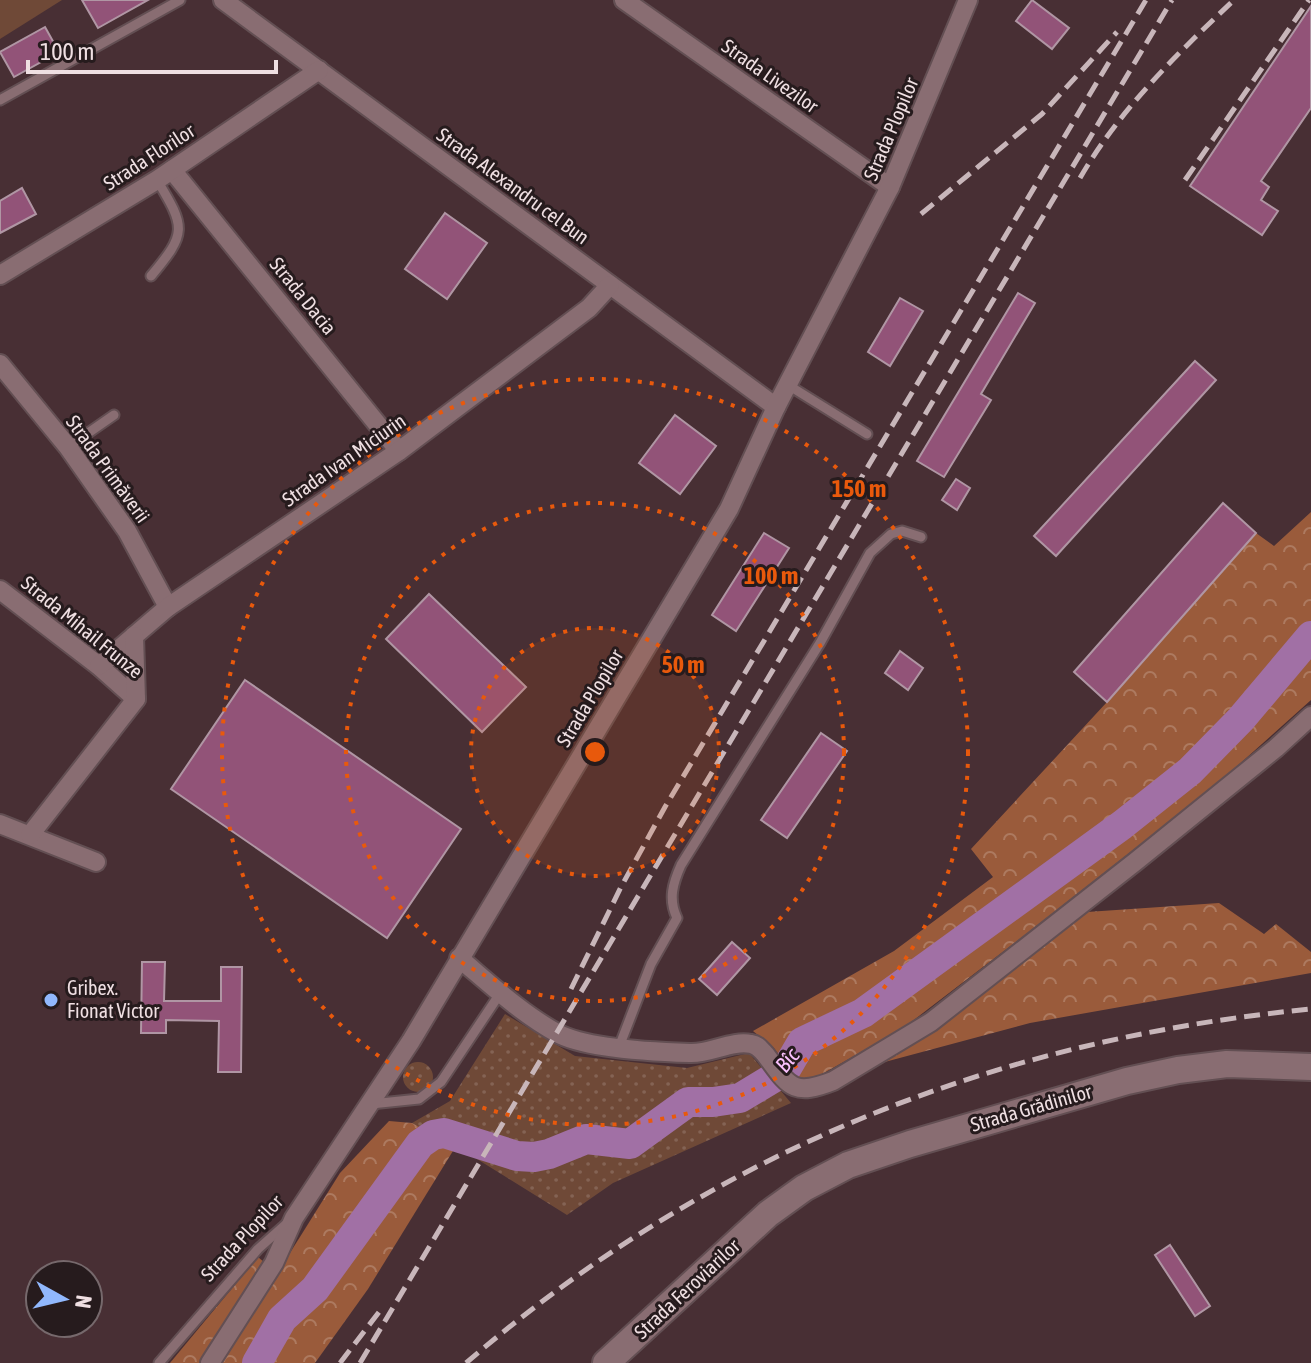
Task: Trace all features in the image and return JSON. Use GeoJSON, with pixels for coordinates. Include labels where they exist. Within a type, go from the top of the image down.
{"type":"FeatureCollection","features":[{"type":"Feature","properties":{"kind":"street","name":"Strada Alexandru cel Bun"},"geometry":{"type":"LineString","coordinates":[[223,0],[776,407]]}},
{"type":"Feature","properties":{"kind":"street","name":"Strada Livezilor"},"geometry":{"type":"LineString","coordinates":[[624,0],[890,187]]}},
{"type":"Feature","properties":{"kind":"street","name":"Strada Plopilor"},"geometry":{"type":"LineString","coordinates":[[294,1218],[371,1104],[729,509],[776,407],[890,187],[968,0]]}},
{"type":"Feature","properties":{"kind":"street","name":"Strada Florilor"},"geometry":{"type":"LineString","coordinates":[[0,275],[164,175],[319,70]]}},
{"type":"Feature","properties":{"kind":"street","name":"Strada Dacia"},"geometry":{"type":"LineString","coordinates":[[164,175],[399,451]]}},
{"type":"Feature","properties":{"kind":"street","name":"Strada Ivan Miciurin"},"geometry":{"type":"LineString","coordinates":[[99,666],[168,607],[399,451],[589,308],[610,285]]}},
{"type":"Feature","properties":{"kind":"street","name":"Strada Primăverii"},"geometry":{"type":"LineString","coordinates":[[0,364],[68,447],[127,531],[168,607]]}},
{"type":"Feature","properties":{"kind":"street","name":"Strada Mihail Frunze"},"geometry":{"type":"LineString","coordinates":[[0,590],[99,666],[136,699]]}},
{"type":"Feature","properties":{"kind":"street"},"geometry":{"type":"LineString","coordinates":[[30,835],[136,699],[134,636]]}},
{"type":"Feature","properties":{"kind":"street"},"geometry":{"type":"LineString","coordinates":[[459,958],[558,1034],[581,1042],[694,1054],[748,1043],[758,1046],[788,1085],[805,1090],[833,1081],[931,1022],[1143,856],[1311,716]]}},
{"type":"Feature","properties":{"kind":"street"},"geometry":{"type":"LineString","coordinates":[[0,824],[96,862]]}},
{"type":"Feature","properties":{"kind":"street","name":"Strada Grădinilor"},"geometry":{"type":"LineString","coordinates":[[768,1214],[804,1188],[848,1165],[922,1140],[1127,1081],[1201,1066],[1311,1067]]}},
{"type":"Feature","properties":{"kind":"street","name":"Strada Feroviarilor"},"geometry":{"type":"LineString","coordinates":[[606,1363],[768,1214]]}},
{"type":"Feature","properties":{"kind":"street"},"geometry":{"type":"LineString","coordinates":[[210,1363],[274,1263],[294,1218]]}},
{"type":"Feature","properties":{"kind":"lane"},"geometry":{"type":"LineString","coordinates":[[0,100],[180,0]]}},
{"type":"Feature","properties":{"kind":"lane"},"geometry":{"type":"LineString","coordinates":[[151,276],[178,243],[180,233],[164,175]]}},
{"type":"Feature","properties":{"kind":"lane"},"geometry":{"type":"LineString","coordinates":[[788,385],[867,434]]}},
{"type":"Feature","properties":{"kind":"lane"},"geometry":{"type":"LineString","coordinates":[[68,447],[114,415]]}},
{"type":"Feature","properties":{"kind":"lane"},"geometry":{"type":"LineString","coordinates":[[619,1047],[651,964],[677,918],[671,895],[681,865],[820,643],[870,553],[891,534],[902,531],[921,537]]}},
{"type":"Feature","properties":{"kind":"lane"},"geometry":{"type":"LineString","coordinates":[[371,1104],[419,1099],[441,1082],[501,992]]}},
{"type":"Feature","properties":{"kind":"lane","name":"Strada Plopilor"},"geometry":{"type":"LineString","coordinates":[[159,1363],[258,1249],[294,1218]]}},
{"type":"Feature","properties":{"kind":"lane"},"geometry":{"type":"LineString","coordinates":[[258,1249],[270,1253],[274,1263]]}},
{"type":"Feature","properties":{"kind":"shaded area"},"geometry":{"type":"Polygon","coordinates":[[[0,0],[62,0],[0,39],[0,0]]]}},
{"type":"Feature","properties":{"kind":"shaded area"},"geometry":{"type":"Polygon","coordinates":[[[505,1014],[575,1056],[687,1068],[749,1053],[791,1103],[613,1183],[567,1215],[456,1146],[412,1123],[450,1101],[505,1014]]]}},
{"type":"Feature","properties":{"kind":"shaded area"},"geometry":{"type":"Polygon","coordinates":[[[418,1062],[424,1063],[432,1071],[432,1083],[424,1091],[418,1092],[412,1091],[404,1083],[403,1077],[404,1071],[412,1063],[418,1062]]]}},
{"type":"Feature","properties":{"kind":"green space"},"geometry":{"type":"Polygon","coordinates":[[[1311,512],[1311,700],[1216,785],[902,1029],[808,1082],[797,1080],[774,1048],[753,1031],[894,951],[993,877],[971,849],[1107,702],[1256,533],[1274,546],[1311,512]]]}},
{"type":"Feature","properties":{"kind":"green space"},"geometry":{"type":"Polygon","coordinates":[[[1219,903],[1264,934],[1276,924],[1311,952],[1311,973],[1030,1023],[881,1063],[1087,912],[1219,903]]]}},
{"type":"Feature","properties":{"kind":"green space"},"geometry":{"type":"Polygon","coordinates":[[[389,1121],[412,1123],[456,1146],[368,1289],[315,1363],[221,1363],[340,1173],[389,1121]]]}},
{"type":"Feature","properties":{"kind":"green space"},"geometry":{"type":"Polygon","coordinates":[[[258,1257],[265,1263],[200,1363],[170,1363],[258,1257]]]}},
{"type":"Feature","properties":{"kind":"building"},"geometry":{"type":"Polygon","coordinates":[[[82,0],[148,0],[98,28],[82,0]]]}},
{"type":"Feature","properties":{"kind":"building"},"geometry":{"type":"Polygon","coordinates":[[[1032,0],[1069,28],[1052,49],[1016,21],[1032,0]]]}},
{"type":"Feature","properties":{"kind":"building"},"geometry":{"type":"Polygon","coordinates":[[[1311,6],[1311,108],[1261,181],[1269,187],[1261,200],[1278,211],[1262,235],[1190,186],[1311,6]]]}},
{"type":"Feature","properties":{"kind":"building"},"geometry":{"type":"Polygon","coordinates":[[[45,27],[59,52],[14,77],[0,52],[45,27]]]}},
{"type":"Feature","properties":{"kind":"building"},"geometry":{"type":"Polygon","coordinates":[[[22,188],[36,214],[0,233],[0,201],[22,188]]]}},
{"type":"Feature","properties":{"kind":"building"},"geometry":{"type":"Polygon","coordinates":[[[445,213],[487,243],[447,299],[405,269],[445,213]]]}},
{"type":"Feature","properties":{"kind":"building"},"geometry":{"type":"Polygon","coordinates":[[[1018,293],[1035,303],[981,394],[991,400],[944,477],[917,461],[1018,293]]]}},
{"type":"Feature","properties":{"kind":"building"},"geometry":{"type":"Polygon","coordinates":[[[900,298],[923,311],[890,366],[868,352],[900,298]]]}},
{"type":"Feature","properties":{"kind":"building"},"geometry":{"type":"Polygon","coordinates":[[[1195,361],[1216,380],[1056,556],[1034,536],[1195,361]]]}},
{"type":"Feature","properties":{"kind":"building"},"geometry":{"type":"Polygon","coordinates":[[[675,415],[716,446],[680,494],[639,463],[675,415]]]}},
{"type":"Feature","properties":{"kind":"building"},"geometry":{"type":"Polygon","coordinates":[[[956,479],[970,488],[957,510],[942,500],[956,479]]]}},
{"type":"Feature","properties":{"kind":"building"},"geometry":{"type":"Polygon","coordinates":[[[1223,503],[1256,533],[1107,702],[1074,672],[1223,503]]]}},
{"type":"Feature","properties":{"kind":"building"},"geometry":{"type":"Polygon","coordinates":[[[764,533],[789,548],[736,631],[712,615],[764,533]]]}},
{"type":"Feature","properties":{"kind":"building"},"geometry":{"type":"Polygon","coordinates":[[[429,594],[526,687],[482,732],[386,639],[429,594]]]}},
{"type":"Feature","properties":{"kind":"building"},"geometry":{"type":"Polygon","coordinates":[[[900,651],[923,668],[908,690],[885,673],[900,651]]]}},
{"type":"Feature","properties":{"kind":"building"},"geometry":{"type":"Polygon","coordinates":[[[245,680],[461,829],[387,938],[171,789],[245,680]]]}},
{"type":"Feature","properties":{"kind":"building"},"geometry":{"type":"Polygon","coordinates":[[[821,733],[847,751],[787,838],[761,820],[821,733]]]}},
{"type":"Feature","properties":{"kind":"building"},"geometry":{"type":"Polygon","coordinates":[[[732,942],[750,958],[717,995],[699,979],[732,942]]]}},
{"type":"Feature","properties":{"kind":"building"},"geometry":{"type":"Polygon","coordinates":[[[142,962],[165,962],[164,1001],[221,1001],[221,967],[242,967],[241,1072],[218,1072],[219,1021],[166,1020],[166,1033],[141,1033],[142,962]]]}},
{"type":"Feature","properties":{"kind":"building"},"geometry":{"type":"Polygon","coordinates":[[[1170,1245],[1210,1306],[1195,1316],[1155,1255],[1170,1245]]]}},
{"type":"Feature","properties":{"kind":"waterway","name":"Bîc"},"geometry":{"type":"LineString","coordinates":[[257,1363],[282,1319],[315,1289],[420,1144],[433,1135],[444,1133],[517,1156],[534,1157],[586,1139],[630,1144],[688,1102],[740,1098],[785,1071],[802,1042],[863,1013],[1122,825],[1190,771],[1241,719],[1311,636]]}},
{"type":"Feature","properties":{"kind":"railway"},"geometry":{"type":"LineString","coordinates":[[571,989],[665,807],[1146,0]]}},
{"type":"Feature","properties":{"kind":"railway"},"geometry":{"type":"LineString","coordinates":[[360,1363],[1172,0]]}},
{"type":"Feature","properties":{"kind":"railway"},"geometry":{"type":"LineString","coordinates":[[1080,178],[1131,106],[1234,0]]}},
{"type":"Feature","properties":{"kind":"railway"},"geometry":{"type":"LineString","coordinates":[[1185,180],[1309,0]]}},
{"type":"Feature","properties":{"kind":"railway"},"geometry":{"type":"LineString","coordinates":[[921,214],[1042,114],[1117,32]]}},
{"type":"Feature","properties":{"kind":"railway"},"geometry":{"type":"LineString","coordinates":[[466,1363],[559,1289],[656,1223],[756,1167],[860,1119],[968,1079],[1079,1048],[1193,1024],[1311,1009]]}},
{"type":"Feature","properties":{"kind":"railway"},"geometry":{"type":"LineString","coordinates":[[340,1363],[379,1312]]}},
{"type":"Feature","properties":{"kind":"place","name":"Gribex. Fionat Victor"},"geometry":{"type":"Point","coordinates":[51,1000]}}]}
